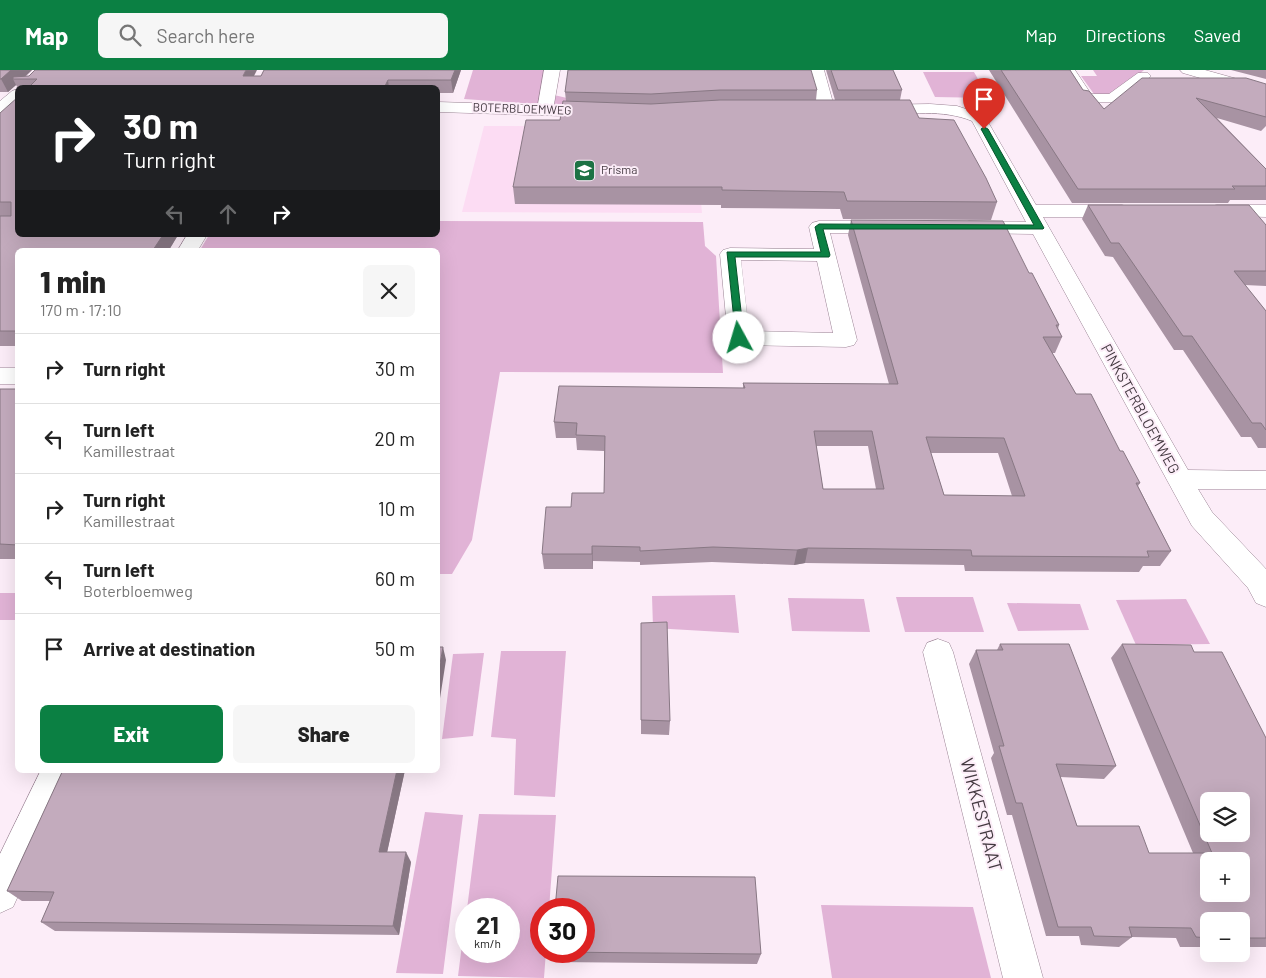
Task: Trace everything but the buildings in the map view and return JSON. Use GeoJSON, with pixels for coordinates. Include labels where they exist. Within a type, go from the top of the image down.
{"type":"FeatureCollection","features":[{"type":"Feature","properties":{"kind":"street"},"geometry":{"type":"LineString","coordinates":[[545,110],[552,70]]}},
{"type":"Feature","properties":{"kind":"street"},"geometry":{"type":"LineString","coordinates":[[816,70],[827,110]]}},
{"type":"Feature","properties":{"kind":"street"},"geometry":{"type":"LineString","coordinates":[[1067,70],[1086,98],[1113,99],[1144,76]]}},
{"type":"Feature","properties":{"kind":"street"},"geometry":{"type":"LineString","coordinates":[[1188,70],[1266,92]]}},
{"type":"Feature","properties":{"kind":"street"},"geometry":{"type":"LineString","coordinates":[[5,107],[15,97]]}},
{"type":"Feature","properties":{"kind":"street","name":"BOTERBLOEMWEG"},"geometry":{"type":"LineString","coordinates":[[440,108],[617,113]]}},
{"type":"Feature","properties":{"kind":"street"},"geometry":{"type":"LineString","coordinates":[[807,110],[846,110]]}},
{"type":"Feature","properties":{"kind":"street"},"geometry":{"type":"LineString","coordinates":[[866,110],[955,110],[969,112],[978,118],[1035,219]]}},
{"type":"Feature","properties":{"kind":"street"},"geometry":{"type":"LineString","coordinates":[[947,227],[1141,211]]}},
{"type":"Feature","properties":{"kind":"street"},"geometry":{"type":"LineString","coordinates":[[1199,211],[1266,211]]}},
{"type":"Feature","properties":{"kind":"street","name":"PINKSTERBLOEMWEG"},"geometry":{"type":"LineString","coordinates":[[1035,219],[1202,519],[1258,580],[1266,595]]}},
{"type":"Feature","properties":{"kind":"street"},"geometry":{"type":"LineString","coordinates":[[826,255],[730,254],[739,338],[846,340],[826,255],[819,227],[908,227]]}},
{"type":"Feature","properties":{"kind":"street"},"geometry":{"type":"LineString","coordinates":[[189,248],[196,237]]}},
{"type":"Feature","properties":{"kind":"street"},"geometry":{"type":"LineString","coordinates":[[0,376],[15,376]]}},
{"type":"Feature","properties":{"kind":"street"},"geometry":{"type":"LineString","coordinates":[[1179,479],[1266,480]]}},
{"type":"Feature","properties":{"kind":"street","name":"WIKKESTRAAT"},"geometry":{"type":"LineString","coordinates":[[938,652],[1023,978]]}},
{"type":"Feature","properties":{"kind":"street"},"geometry":{"type":"LineString","coordinates":[[0,894],[58,773]]}},
{"type":"Feature","properties":{"kind":"shaded area"},"geometry":{"type":"Polygon","coordinates":[[[473,70],[545,70],[541,92],[567,98],[566,106],[464,99],[473,70]]]}},
{"type":"Feature","properties":{"kind":"shaded area"},"geometry":{"type":"Polygon","coordinates":[[[1093,70],[1144,70],[1116,94],[1094,94],[1081,76],[1097,76],[1093,70]]]}},
{"type":"Feature","properties":{"kind":"shaded area"},"geometry":{"type":"Polygon","coordinates":[[[923,72],[974,72],[989,98],[935,97],[923,72]]]}},
{"type":"Feature","properties":{"kind":"shaded area","name":"Prisma"},"geometry":{"type":"Polygon","coordinates":[[[484,126],[694,127],[702,213],[462,212],[484,126]]]}},
{"type":"Feature","properties":{"kind":"shaded area"},"geometry":{"type":"Polygon","coordinates":[[[440,221],[703,222],[705,246],[716,256],[723,373],[500,372],[472,540],[452,574],[440,574],[440,248],[201,248],[208,237],[440,237],[440,221]]]}},
{"type":"Feature","properties":{"kind":"shaded area"},"geometry":{"type":"Polygon","coordinates":[[[0,593],[15,593],[15,620],[0,620],[0,593]]]}},
{"type":"Feature","properties":{"kind":"shaded area"},"geometry":{"type":"Polygon","coordinates":[[[735,595],[739,633],[653,628],[652,596],[735,595]]]}},
{"type":"Feature","properties":{"kind":"shaded area"},"geometry":{"type":"Polygon","coordinates":[[[896,597],[973,597],[984,632],[905,632],[896,597]]]}},
{"type":"Feature","properties":{"kind":"shaded area"},"geometry":{"type":"Polygon","coordinates":[[[788,598],[864,599],[870,632],[792,631],[788,598]]]}},
{"type":"Feature","properties":{"kind":"shaded area"},"geometry":{"type":"Polygon","coordinates":[[[1186,599],[1210,644],[1136,645],[1116,600],[1186,599]]]}},
{"type":"Feature","properties":{"kind":"shaded area"},"geometry":{"type":"Polygon","coordinates":[[[1007,603],[1080,604],[1089,630],[1018,631],[1007,603]]]}},
{"type":"Feature","properties":{"kind":"shaded area"},"geometry":{"type":"Polygon","coordinates":[[[501,651],[566,651],[555,797],[514,795],[516,739],[491,737],[501,651]]]}},
{"type":"Feature","properties":{"kind":"shaded area"},"geometry":{"type":"Polygon","coordinates":[[[484,653],[473,736],[442,739],[453,654],[484,653]]]}},
{"type":"Feature","properties":{"kind":"shaded area"},"geometry":{"type":"Polygon","coordinates":[[[425,812],[463,815],[443,974],[396,973],[425,812]]]}},
{"type":"Feature","properties":{"kind":"shaded area"},"geometry":{"type":"Polygon","coordinates":[[[479,814],[556,815],[550,898],[530,898],[530,963],[545,963],[544,978],[458,976],[460,963],[520,963],[520,898],[468,898],[479,814]]]}},
{"type":"Feature","properties":{"kind":"shaded area"},"geometry":{"type":"Polygon","coordinates":[[[821,905],[973,907],[991,978],[832,978],[821,905]]]}},
{"type":"Feature","properties":{"kind":"place","name":"Prisma"},"geometry":{"type":"Point","coordinates":[585,170]}},
{"type":"Feature","properties":{"kind":"route"},"geometry":{"type":"LineString","coordinates":[[739,338],[730,254],[826,255],[819,227],[1040,228],[984,129]]}}]}
